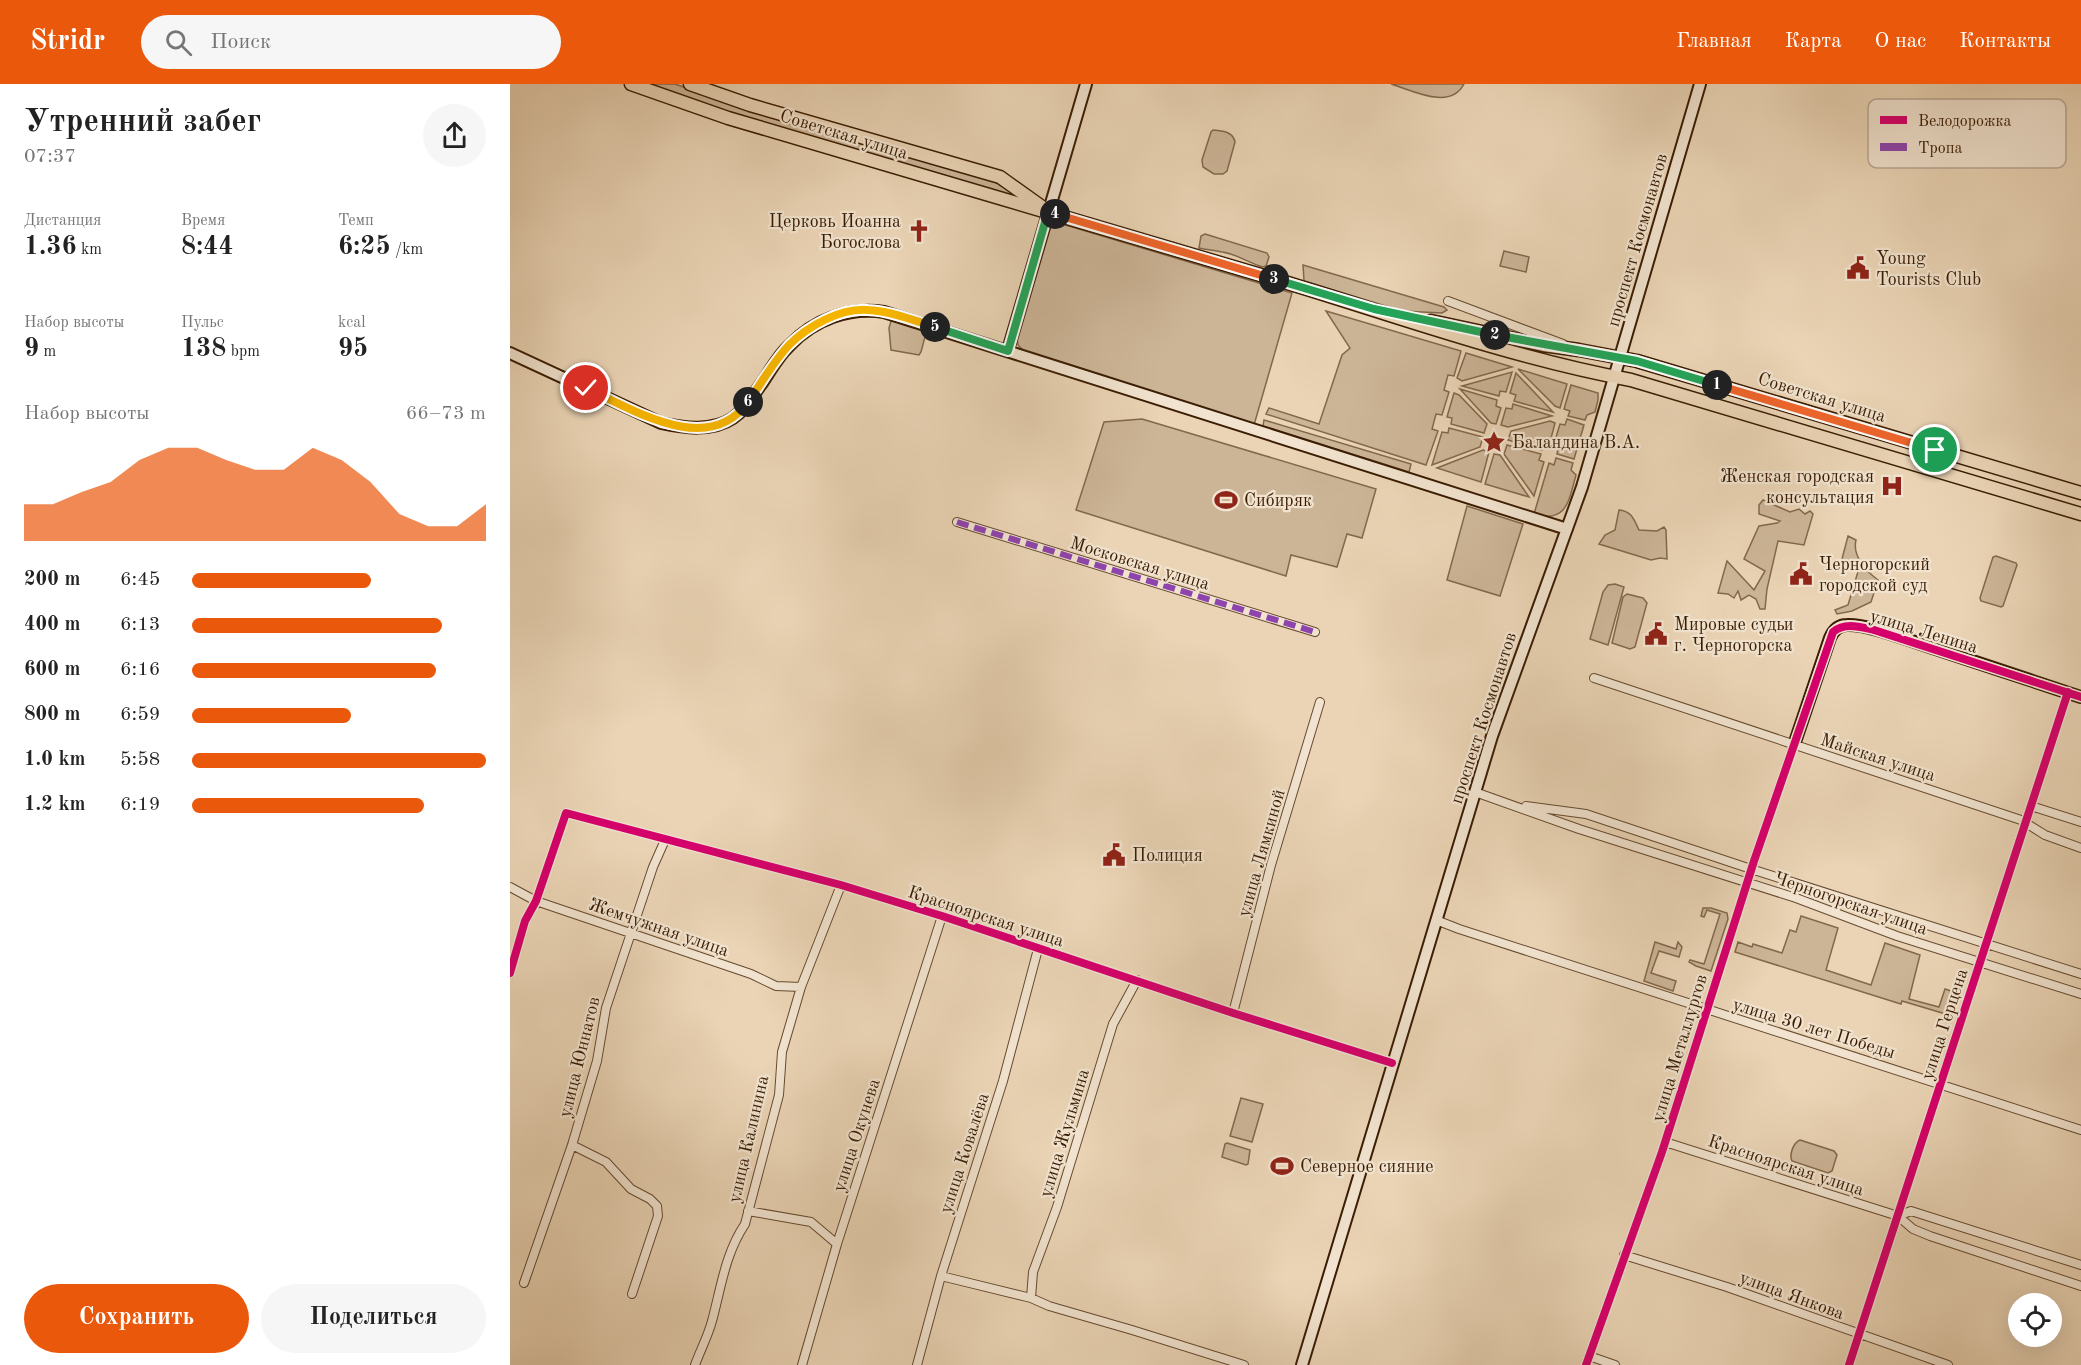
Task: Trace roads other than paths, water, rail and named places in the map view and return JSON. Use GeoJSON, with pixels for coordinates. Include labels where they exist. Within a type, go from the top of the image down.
{"type":"FeatureCollection","features":[{"type":"Feature","properties":{"kind":"main road","name":"Советская улица"},"geometry":{"type":"LineString","coordinates":[[631,84],[728,118],[1374,309],[1450,334],[1563,366],[1631,380],[2081,513]]}},
{"type":"Feature","properties":{"kind":"main road","name":"Советская улица"},"geometry":{"type":"LineString","coordinates":[[690,84],[750,105],[999,177],[1048,212]]}},
{"type":"Feature","properties":{"kind":"main road"},"geometry":{"type":"LineString","coordinates":[[1008,351],[1086,84]]}},
{"type":"Feature","properties":{"kind":"main road","name":"проспект Космонавтов"},"geometry":{"type":"LineString","coordinates":[[1302,1365],[1474,792],[1503,703],[1582,487],[1700,84]]}},
{"type":"Feature","properties":{"kind":"main road","name":"Советская улица"},"geometry":{"type":"LineString","coordinates":[[1374,309],[1543,345],[1620,358],[2081,493]]}},
{"type":"Feature","properties":{"kind":"main road"},"geometry":{"type":"LineString","coordinates":[[510,353],[662,423],[682,428],[697,428],[720,424],[742,410],[788,346],[816,325],[854,310],[885,312],[1567,529]]}},
{"type":"Feature","properties":{"kind":"main road","name":"улица Ленина"},"geometry":{"type":"LineString","coordinates":[[1795,742],[1830,638],[1838,627],[1847,625],[1893,636],[2081,697]]}},
{"type":"Feature","properties":{"kind":"street"},"geometry":{"type":"LineString","coordinates":[[1448,300],[1579,350]]}},
{"type":"Feature","properties":{"kind":"street","name":"Московская улица"},"geometry":{"type":"LineString","coordinates":[[957,522],[1315,632]]}},
{"type":"Feature","properties":{"kind":"street","name":"Майская улица"},"geometry":{"type":"LineString","coordinates":[[1594,678],[1795,742],[2026,823],[2045,835],[2081,848]]}},
{"type":"Feature","properties":{"kind":"street","name":"улица Герцена"},"geometry":{"type":"LineString","coordinates":[[1849,1365],[2068,693]]}},
{"type":"Feature","properties":{"kind":"street","name":"улица Лямкиной"},"geometry":{"type":"LineString","coordinates":[[1233,1013],[1271,865],[1320,702]]}},
{"type":"Feature","properties":{"kind":"street","name":"улица Металлургов"},"geometry":{"type":"LineString","coordinates":[[1586,1365],[1665,1142],[1751,869],[1795,742]]}},
{"type":"Feature","properties":{"kind":"street","name":"Черногорская улица"},"geometry":{"type":"LineString","coordinates":[[1474,792],[1579,829],[1796,898],[1897,936],[2081,994]]}},
{"type":"Feature","properties":{"kind":"street","name":"Черногорская улица"},"geometry":{"type":"LineString","coordinates":[[1510,804],[1586,814],[2081,974]]}},
{"type":"Feature","properties":{"kind":"street"},"geometry":{"type":"LineString","coordinates":[[2031,806],[2081,822]]}},
{"type":"Feature","properties":{"kind":"street","name":"Красноярская улица"},"geometry":{"type":"LineString","coordinates":[[536,901],[566,813],[841,885],[1392,1063]]}},
{"type":"Feature","properties":{"kind":"street","name":"улица Юннатов"},"geometry":{"type":"LineString","coordinates":[[524,1283],[572,1145],[597,1061],[606,1008],[653,867],[665,840]]}},
{"type":"Feature","properties":{"kind":"street","name":"улица Калинина"},"geometry":{"type":"LineString","coordinates":[[695,1365],[711,1324],[730,1251],[734,1240],[745,1224],[779,1095],[782,1052],[801,987],[841,885]]}},
{"type":"Feature","properties":{"kind":"street","name":"Жемчужная улица"},"geometry":{"type":"LineString","coordinates":[[510,888],[536,901],[751,974],[776,986],[801,987]]}},
{"type":"Feature","properties":{"kind":"street"},"geometry":{"type":"LineString","coordinates":[[510,973],[525,921],[536,901]]}},
{"type":"Feature","properties":{"kind":"street","name":"улица Окунева"},"geometry":{"type":"LineString","coordinates":[[802,1365],[837,1244],[942,916]]}},
{"type":"Feature","properties":{"kind":"street","name":"улица 30 лет Победы"},"geometry":{"type":"LineString","coordinates":[[1436,920],[1706,1010],[2081,1130]]}},
{"type":"Feature","properties":{"kind":"street","name":"улица Ковалёва"},"geometry":{"type":"LineString","coordinates":[[916,1365],[941,1276],[1003,1081],[1038,949]]}},
{"type":"Feature","properties":{"kind":"street","name":"улица Жульмина"},"geometry":{"type":"LineString","coordinates":[[1031,1298],[1033,1272],[1057,1208],[1113,1024],[1137,981]]}},
{"type":"Feature","properties":{"kind":"street","name":"Красноярская улица"},"geometry":{"type":"LineString","coordinates":[[1665,1142],[1898,1216],[1913,1229],[1930,1236],[2081,1286]]}},
{"type":"Feature","properties":{"kind":"street"},"geometry":{"type":"LineString","coordinates":[[572,1145],[606,1162],[631,1189],[657,1206],[658,1216],[632,1294]]}},
{"type":"Feature","properties":{"kind":"street","name":"Красноярская улица"},"geometry":{"type":"LineString","coordinates":[[1898,1216],[1911,1210],[2081,1265]]}},
{"type":"Feature","properties":{"kind":"street"},"geometry":{"type":"LineString","coordinates":[[748,1211],[811,1222],[837,1244]]}},
{"type":"Feature","properties":{"kind":"street","name":"улица Янкова"},"geometry":{"type":"LineString","coordinates":[[1624,1255],[1727,1287],[1948,1365]]}},
{"type":"Feature","properties":{"kind":"street"},"geometry":{"type":"LineString","coordinates":[[941,1276],[1031,1298],[1049,1306],[1132,1329],[1244,1365]]}},
{"type":"Feature","properties":{"kind":"street"},"geometry":{"type":"LineString","coordinates":[[1589,1356],[1616,1365]]}},
{"type":"Feature","properties":{"kind":"place","name":"Церковь Иоанна Богослова"},"geometry":{"type":"Point","coordinates":[919,231]}},
{"type":"Feature","properties":{"kind":"place","name":"Young Tourists Club"},"geometry":{"type":"Point","coordinates":[1858,268]}},
{"type":"Feature","properties":{"kind":"place","name":"Баландина В.А."},"geometry":{"type":"Point","coordinates":[1494,442]}},
{"type":"Feature","properties":{"kind":"place","name":"Женская городская консультация"},"geometry":{"type":"Point","coordinates":[1892,486]}},
{"type":"Feature","properties":{"kind":"place","name":"Сибиряк"},"geometry":{"type":"Point","coordinates":[1226,500]}},
{"type":"Feature","properties":{"kind":"place","name":"Черногорский городской суд"},"geometry":{"type":"Point","coordinates":[1801,574]}},
{"type":"Feature","properties":{"kind":"place","name":"Мировые судьи г. Черногорска"},"geometry":{"type":"Point","coordinates":[1656,634]}},
{"type":"Feature","properties":{"kind":"place","name":"Полиция"},"geometry":{"type":"Point","coordinates":[1114,855]}},
{"type":"Feature","properties":{"kind":"place","name":"Северное сияние"},"geometry":{"type":"Point","coordinates":[1282,1166]}}]}
